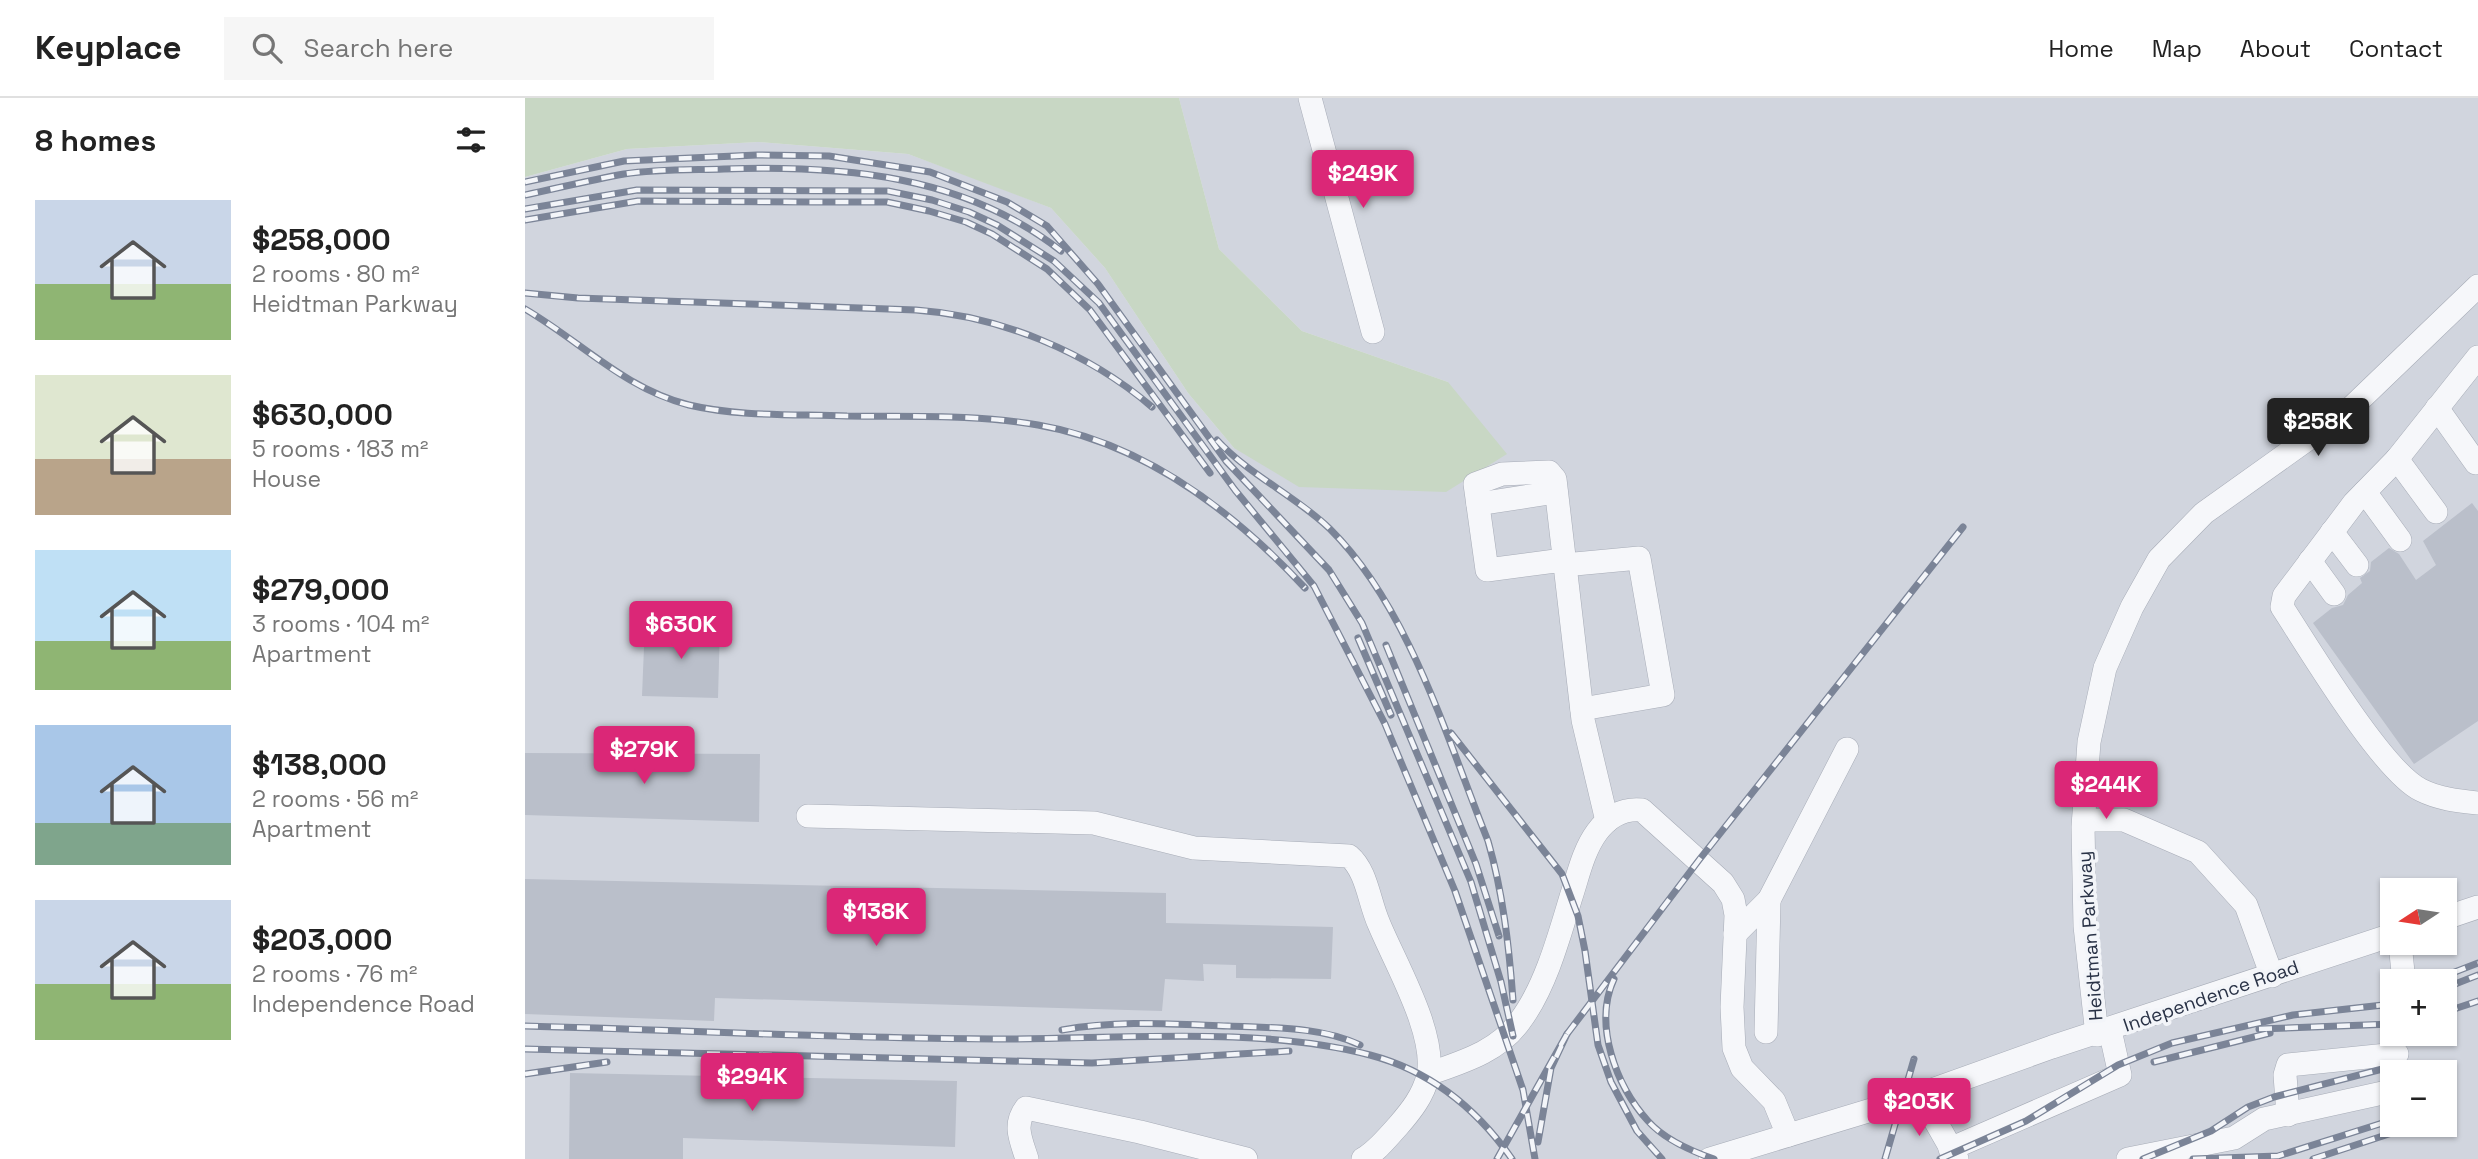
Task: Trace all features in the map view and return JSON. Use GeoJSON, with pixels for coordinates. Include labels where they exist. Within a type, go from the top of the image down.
{"type":"FeatureCollection","features":[{"type":"Feature","properties":{"kind":"street"},"geometry":{"type":"LineString","coordinates":[[1310,98],[1373,332]]}},
{"type":"Feature","properties":{"kind":"street","name":"Heidtman Parkway"},"geometry":{"type":"LineString","coordinates":[[1953,1154],[2120,1074],[2103,1033],[2085,926],[2084,820],[2089,742],[2105,668],[2131,607],[2159,559],[2204,513],[2350,409],[2478,286]]}},
{"type":"Feature","properties":{"kind":"street"},"geometry":{"type":"LineString","coordinates":[[2478,357],[2397,459],[2332,532],[2284,596],[2282,607],[2386,761],[2419,789],[2451,800],[2478,803]]}},
{"type":"Feature","properties":{"kind":"street"},"geometry":{"type":"LineString","coordinates":[[2437,408],[2476,463]]}},
{"type":"Feature","properties":{"kind":"street"},"geometry":{"type":"LineString","coordinates":[[2397,459],[2436,512]]}},
{"type":"Feature","properties":{"kind":"street"},"geometry":{"type":"LineString","coordinates":[[1582,709],[1663,695],[1639,558],[1564,563],[1487,570],[1475,484],[1502,474],[1549,472],[1555,479],[1564,563],[1582,709],[1607,821]]}},
{"type":"Feature","properties":{"kind":"street"},"geometry":{"type":"LineString","coordinates":[[2365,492],[2400,540]]}},
{"type":"Feature","properties":{"kind":"street"},"geometry":{"type":"LineString","coordinates":[[2332,532],[2357,565]]}},
{"type":"Feature","properties":{"kind":"street"},"geometry":{"type":"LineString","coordinates":[[2310,561],[2334,594]]}},
{"type":"Feature","properties":{"kind":"street"},"geometry":{"type":"LineString","coordinates":[[1735,934],[1769,900],[1847,749]]}},
{"type":"Feature","properties":{"kind":"street"},"geometry":{"type":"LineString","coordinates":[[1428,1074],[1486,1051],[1509,1035],[1521,1020],[1539,987],[1587,850],[1607,821],[1626,810],[1642,810],[1652,815],[1730,892],[1735,907],[1732,1007],[1734,1048],[1742,1068],[1774,1101],[1788,1135]]}},
{"type":"Feature","properties":{"kind":"street"},"geometry":{"type":"LineString","coordinates":[[808,816],[1094,823],[1194,848],[1349,856],[1359,869],[1423,1031],[1429,1059],[1422,1093],[1412,1111],[1373,1153],[1363,1159]]}},
{"type":"Feature","properties":{"kind":"street"},"geometry":{"type":"LineString","coordinates":[[2084,820],[2124,820],[2198,852],[2246,905],[2272,976]]}},
{"type":"Feature","properties":{"kind":"street"},"geometry":{"type":"LineString","coordinates":[[1766,1032],[1769,900]]}},
{"type":"Feature","properties":{"kind":"street"},"geometry":{"type":"LineString","coordinates":[[2457,914],[2478,907]]}},
{"type":"Feature","properties":{"kind":"street","name":"Independence Road"},"geometry":{"type":"LineString","coordinates":[[1710,1159],[1920,1094],[2380,940]]}},
{"type":"Feature","properties":{"kind":"street"},"geometry":{"type":"LineString","coordinates":[[2288,1115],[2285,1075],[2288,1065],[2400,1054]]}},
{"type":"Feature","properties":{"kind":"street"},"geometry":{"type":"LineString","coordinates":[[1920,1094],[1953,1154]]}},
{"type":"Feature","properties":{"kind":"street"},"geometry":{"type":"LineString","coordinates":[[2128,1159],[2234,1138],[2247,1133],[2252,1124],[2380,1094]]}},
{"type":"Feature","properties":{"kind":"street"},"geometry":{"type":"LineString","coordinates":[[1027,1159],[1017,1128],[1019,1117],[1026,1108],[1140,1132],[1246,1159]]}},
{"type":"Feature","properties":{"kind":"shaded area"},"geometry":{"type":"Polygon","coordinates":[[[1179,98],[2478,98],[2478,1159],[525,1159],[525,177],[627,149],[758,142],[908,154],[987,183],[1051,208],[1105,268],[1188,393],[1234,448],[1448,382],[1302,331],[1219,249],[1179,98]]]}},
{"type":"Feature","properties":{"kind":"green space"},"geometry":{"type":"Polygon","coordinates":[[[525,98],[1179,98],[1219,249],[1302,331],[1448,382],[1507,454],[1446,492],[1299,487],[1234,448],[1188,393],[1105,268],[1051,208],[908,154],[758,142],[627,149],[525,177],[525,98]]]}},
{"type":"Feature","properties":{"kind":"building"},"geometry":{"type":"Polygon","coordinates":[[[2472,503],[2478,511],[2478,721],[2414,764],[2313,623],[2332,608],[2343,605],[2348,595],[2362,583],[2360,578],[2370,571],[2371,562],[2389,548],[2399,554],[2416,580],[2436,565],[2423,541],[2472,503]]]}},
{"type":"Feature","properties":{"kind":"building"},"geometry":{"type":"Polygon","coordinates":[[[645,623],[720,625],[718,698],[642,696],[645,623]]]}},
{"type":"Feature","properties":{"kind":"building"},"geometry":{"type":"Polygon","coordinates":[[[525,753],[760,754],[759,822],[525,815],[525,753]]]}},
{"type":"Feature","properties":{"kind":"building"},"geometry":{"type":"Polygon","coordinates":[[[525,879],[1166,893],[1166,923],[1333,927],[1331,979],[1236,978],[1236,965],[1203,964],[1204,981],[1165,979],[1162,1011],[715,998],[714,1021],[525,1014],[525,879]]]}},
{"type":"Feature","properties":{"kind":"building"},"geometry":{"type":"Polygon","coordinates":[[[570,1073],[957,1081],[955,1147],[683,1138],[683,1159],[569,1159],[570,1073]]]}},
{"type":"Feature","properties":{"kind":"railway"},"geometry":{"type":"LineString","coordinates":[[525,182],[624,161],[757,155],[829,156],[930,172],[1007,202],[1047,226],[1098,284],[1226,461],[1329,570],[1362,623],[1471,882],[1501,982],[1513,1036]]}},
{"type":"Feature","properties":{"kind":"railway"},"geometry":{"type":"LineString","coordinates":[[525,195],[648,171],[769,168],[857,173],[901,180],[984,206],[1024,225],[1061,251]]}},
{"type":"Feature","properties":{"kind":"railway"},"geometry":{"type":"LineString","coordinates":[[525,209],[637,190],[888,191],[932,200],[997,225],[1054,261],[1099,303],[1235,490],[1314,586],[1385,724],[1455,891],[1523,1090],[1535,1159]]}},
{"type":"Feature","properties":{"kind":"railway"},"geometry":{"type":"LineString","coordinates":[[525,220],[638,201],[887,202],[966,222],[992,234],[1047,269],[1090,310],[1210,473]]}},
{"type":"Feature","properties":{"kind":"railway"},"geometry":{"type":"LineString","coordinates":[[525,293],[578,298],[916,310],[948,314],[979,320],[1041,340],[1100,369],[1152,407]]}},
{"type":"Feature","properties":{"kind":"railway"},"geometry":{"type":"LineString","coordinates":[[525,309],[623,376],[666,398],[689,405],[728,412],[768,414],[1015,421],[1077,434],[1114,447],[1150,464],[1217,507],[1305,588]]}},
{"type":"Feature","properties":{"kind":"railway"},"geometry":{"type":"LineString","coordinates":[[1217,440],[1243,464],[1303,506],[1330,529],[1358,561],[1404,635],[1441,718],[1488,841],[1505,920],[1513,1000]]}},
{"type":"Feature","properties":{"kind":"railway"},"geometry":{"type":"LineString","coordinates":[[1567,1034],[1699,860],[1963,527]]}},
{"type":"Feature","properties":{"kind":"railway"},"geometry":{"type":"LineString","coordinates":[[1358,638],[1391,715]]}},
{"type":"Feature","properties":{"kind":"railway"},"geometry":{"type":"LineString","coordinates":[[1386,645],[1476,864],[1499,936]]}},
{"type":"Feature","properties":{"kind":"railway"},"geometry":{"type":"LineString","coordinates":[[1451,733],[1562,874],[1578,916],[1598,1045],[1611,1082],[1637,1131],[1662,1159]]}},
{"type":"Feature","properties":{"kind":"railway"},"geometry":{"type":"LineString","coordinates":[[2457,971],[2478,963]]}},
{"type":"Feature","properties":{"kind":"railway"},"geometry":{"type":"LineString","coordinates":[[2457,983],[2478,975]]}},
{"type":"Feature","properties":{"kind":"railway"},"geometry":{"type":"LineString","coordinates":[[1614,979],[1608,997],[1607,1034],[1611,1054],[1626,1090],[1636,1107],[1662,1133],[1687,1148],[1714,1159]]}},
{"type":"Feature","properties":{"kind":"railway"},"geometry":{"type":"LineString","coordinates":[[2457,1008],[2478,1001]]}},
{"type":"Feature","properties":{"kind":"railway"},"geometry":{"type":"LineString","coordinates":[[1940,1159],[2026,1121],[2118,1065],[2172,1043],[2293,1015],[2380,1005]]}},
{"type":"Feature","properties":{"kind":"railway"},"geometry":{"type":"LineString","coordinates":[[1062,1030],[1145,1024],[1278,1028],[1329,1034],[1360,1045]]}},
{"type":"Feature","properties":{"kind":"railway"},"geometry":{"type":"LineString","coordinates":[[2259,1029],[2380,1024]]}},
{"type":"Feature","properties":{"kind":"railway"},"geometry":{"type":"LineString","coordinates":[[525,1026],[946,1039],[1237,1037],[1328,1046],[1392,1062],[1433,1082],[1468,1108],[1512,1159]]}},
{"type":"Feature","properties":{"kind":"railway"},"geometry":{"type":"LineString","coordinates":[[2154,1062],[2270,1033]]}},
{"type":"Feature","properties":{"kind":"railway"},"geometry":{"type":"LineString","coordinates":[[1497,1159],[1567,1034],[1551,1068],[1538,1142]]}},
{"type":"Feature","properties":{"kind":"railway"},"geometry":{"type":"LineString","coordinates":[[525,1049],[1092,1063],[1289,1051]]}},
{"type":"Feature","properties":{"kind":"railway"},"geometry":{"type":"LineString","coordinates":[[1885,1159],[1914,1059]]}},
{"type":"Feature","properties":{"kind":"railway"},"geometry":{"type":"LineString","coordinates":[[525,1074],[607,1062]]}},
{"type":"Feature","properties":{"kind":"railway"},"geometry":{"type":"LineString","coordinates":[[2143,1159],[2211,1131],[2248,1107],[2274,1097],[2380,1070]]}},
{"type":"Feature","properties":{"kind":"railway"},"geometry":{"type":"LineString","coordinates":[[2193,1159],[2278,1156],[2380,1124]]}},
{"type":"Feature","properties":{"kind":"railway"},"geometry":{"type":"LineString","coordinates":[[2313,1159],[2380,1137]]}}]}
